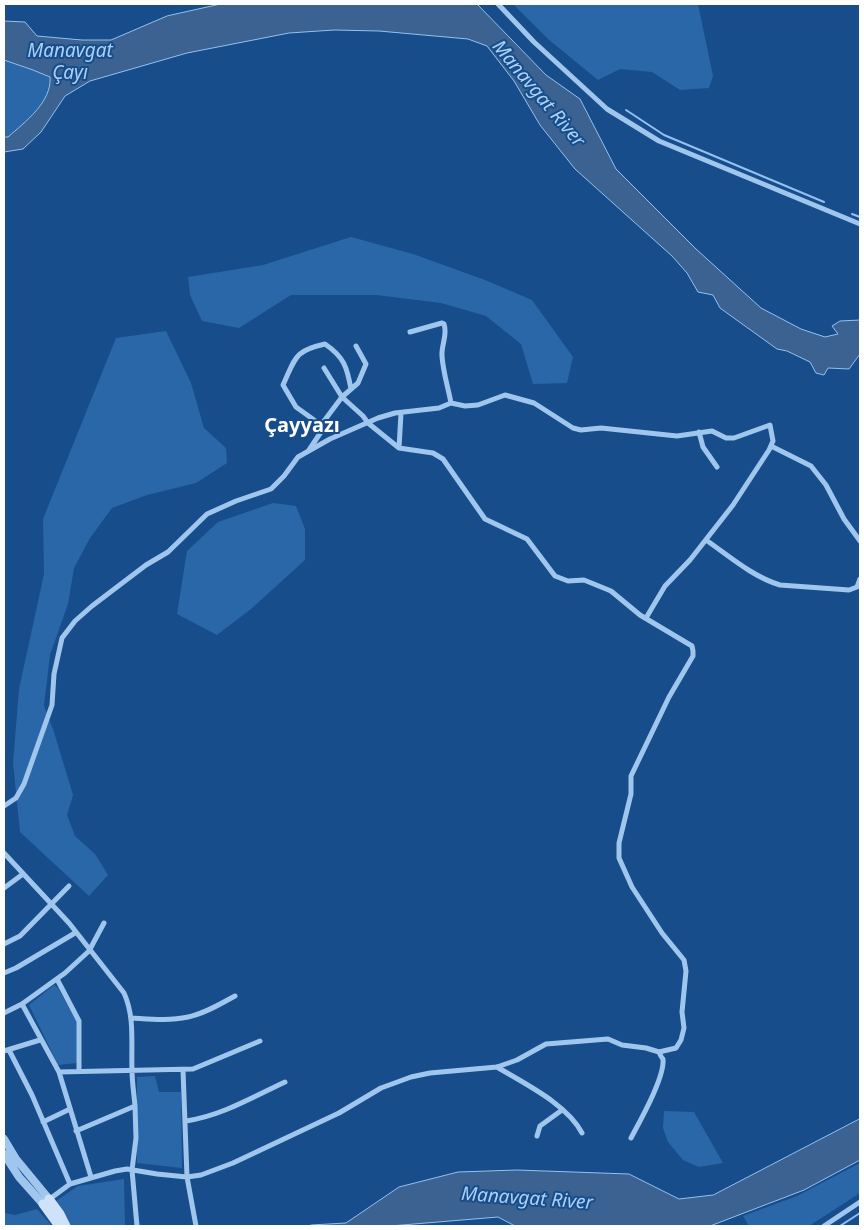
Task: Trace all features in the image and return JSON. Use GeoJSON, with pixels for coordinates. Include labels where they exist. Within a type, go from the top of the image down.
{"type":"FeatureCollection","features":[{"type":"Feature","properties":{"kind":"main road"},"geometry":{"type":"LineString","coordinates":[[46,1202],[59,1226]]}},
{"type":"Feature","properties":{"kind":"main road"},"geometry":{"type":"LineString","coordinates":[[46,1202],[60,1214],[66,1226]]}},
{"type":"Feature","properties":{"kind":"street"},"geometry":{"type":"LineString","coordinates":[[498,4],[534,42],[607,109],[659,142],[860,224]]}},
{"type":"Feature","properties":{"kind":"street"},"geometry":{"type":"LineString","coordinates":[[410,332],[442,322],[444,324],[445,337],[441,353],[444,377],[451,403]]}},
{"type":"Feature","properties":{"kind":"street"},"geometry":{"type":"LineString","coordinates":[[321,424],[296,407],[283,385],[299,352],[325,344],[343,360],[351,389]]}},
{"type":"Feature","properties":{"kind":"street"},"geometry":{"type":"LineString","coordinates":[[307,452],[322,432],[321,424],[342,397],[358,382],[366,364],[356,346]]}},
{"type":"Feature","properties":{"kind":"street"},"geometry":{"type":"LineString","coordinates":[[46,1202],[70,1184],[115,1171],[132,1170],[157,1174],[201,1175],[233,1163],[338,1113],[381,1088],[411,1077],[430,1073],[497,1067],[517,1060],[546,1044],[608,1039],[622,1045],[646,1048],[659,1052],[676,1048],[681,1040],[684,1028],[682,1012],[686,970],[684,960],[662,933],[632,887],[619,858],[619,843],[631,794],[631,776],[669,697],[693,656],[694,650],[692,646],[646,618],[611,591],[584,580],[568,581],[555,576],[527,539],[486,519],[443,458],[433,453],[399,448],[368,423],[342,397],[324,368]]}},
{"type":"Feature","properties":{"kind":"street"},"geometry":{"type":"LineString","coordinates":[[4,806],[16,798],[24,784],[52,705],[54,674],[62,638],[75,621],[128,578],[168,552],[207,514],[236,501],[271,489],[284,476],[298,457],[330,439],[378,418],[439,408],[451,403],[465,406],[478,405],[505,395],[534,403],[573,428],[581,430],[601,428],[677,436],[712,431],[726,438],[734,438],[770,425],[773,441],[771,446],[733,505],[706,540],[665,586],[646,618]]}},
{"type":"Feature","properties":{"kind":"street"},"geometry":{"type":"LineString","coordinates":[[399,448],[401,413]]}},
{"type":"Feature","properties":{"kind":"street"},"geometry":{"type":"LineString","coordinates":[[699,432],[703,447],[717,467]]}},
{"type":"Feature","properties":{"kind":"street"},"geometry":{"type":"LineString","coordinates":[[771,446],[811,466],[826,485],[844,519],[860,542]]}},
{"type":"Feature","properties":{"kind":"street"},"geometry":{"type":"LineString","coordinates":[[706,540],[746,568],[770,582],[780,585],[849,590],[857,587],[860,579]]}},
{"type":"Feature","properties":{"kind":"street"},"geometry":{"type":"LineString","coordinates":[[4,853],[52,905],[124,992],[132,1018],[132,1071],[136,1138],[132,1170],[137,1226]]}},
{"type":"Feature","properties":{"kind":"street"},"geometry":{"type":"LineString","coordinates":[[4,888],[23,874]]}},
{"type":"Feature","properties":{"kind":"street"},"geometry":{"type":"LineString","coordinates":[[4,944],[20,936],[69,886]]}},
{"type":"Feature","properties":{"kind":"street"},"geometry":{"type":"LineString","coordinates":[[4,1013],[22,1004],[57,979],[89,951],[104,924]]}},
{"type":"Feature","properties":{"kind":"street"},"geometry":{"type":"LineString","coordinates":[[4,973],[16,968],[75,933]]}},
{"type":"Feature","properties":{"kind":"street"},"geometry":{"type":"LineString","coordinates":[[57,979],[79,1021],[79,1071]]}},
{"type":"Feature","properties":{"kind":"street"},"geometry":{"type":"LineString","coordinates":[[132,1018],[187,1017],[203,1012],[235,996]]}},
{"type":"Feature","properties":{"kind":"street"},"geometry":{"type":"LineString","coordinates":[[22,1004],[59,1072],[92,1177]]}},
{"type":"Feature","properties":{"kind":"street"},"geometry":{"type":"LineString","coordinates":[[40,1040],[6,1050],[32,1095],[70,1184]]}},
{"type":"Feature","properties":{"kind":"street"},"geometry":{"type":"LineString","coordinates":[[59,1072],[183,1070],[203,1066],[260,1041]]}},
{"type":"Feature","properties":{"kind":"street"},"geometry":{"type":"LineString","coordinates":[[631,1138],[643,1117],[660,1076],[662,1059],[659,1052]]}},
{"type":"Feature","properties":{"kind":"street"},"geometry":{"type":"LineString","coordinates":[[497,1067],[562,1110],[578,1126],[582,1134]]}},
{"type":"Feature","properties":{"kind":"street"},"geometry":{"type":"LineString","coordinates":[[183,1070],[186,1121],[186,1176],[196,1226]]}},
{"type":"Feature","properties":{"kind":"street"},"geometry":{"type":"LineString","coordinates":[[186,1121],[216,1114],[285,1082]]}},
{"type":"Feature","properties":{"kind":"street"},"geometry":{"type":"LineString","coordinates":[[76,1131],[135,1106]]}},
{"type":"Feature","properties":{"kind":"street"},"geometry":{"type":"LineString","coordinates":[[43,1122],[70,1109]]}},
{"type":"Feature","properties":{"kind":"street"},"geometry":{"type":"LineString","coordinates":[[537,1136],[540,1126],[562,1110]]}},
{"type":"Feature","properties":{"kind":"street"},"geometry":{"type":"LineString","coordinates":[[4,1139],[46,1202]]}},
{"type":"Feature","properties":{"kind":"street"},"geometry":{"type":"LineString","coordinates":[[4,1154],[19,1177],[46,1202]]}},
{"type":"Feature","properties":{"kind":"street"},"geometry":{"type":"LineString","coordinates":[[824,1226],[860,1202]]}},
{"type":"Feature","properties":{"kind":"shaded area"},"geometry":{"type":"Polygon","coordinates":[[[513,4],[698,4],[713,76],[709,88],[680,90],[652,72],[620,69],[598,80],[548,39],[513,4]]]}},
{"type":"Feature","properties":{"kind":"shaded area"},"geometry":{"type":"Polygon","coordinates":[[[4,60],[50,77],[49,86],[42,103],[8,137],[4,137],[4,60]]]}},
{"type":"Feature","properties":{"kind":"shaded area"},"geometry":{"type":"Polygon","coordinates":[[[351,237],[413,254],[485,280],[532,300],[573,357],[567,383],[533,384],[521,344],[486,316],[441,303],[376,295],[291,295],[239,328],[202,321],[190,295],[188,277],[263,265],[351,237]]]}},
{"type":"Feature","properties":{"kind":"shaded area"},"geometry":{"type":"Polygon","coordinates":[[[166,331],[191,383],[204,428],[226,448],[227,463],[196,483],[147,495],[112,508],[90,538],[74,568],[68,604],[50,655],[44,706],[73,795],[67,815],[75,836],[95,854],[108,875],[89,896],[20,832],[13,763],[19,689],[44,574],[43,519],[116,338],[166,331]]]}},
{"type":"Feature","properties":{"kind":"shaded area"},"geometry":{"type":"Polygon","coordinates":[[[273,503],[296,506],[305,529],[305,560],[251,609],[217,635],[177,614],[187,551],[218,522],[273,503]]]}},
{"type":"Feature","properties":{"kind":"shaded area"},"geometry":{"type":"Polygon","coordinates":[[[54,985],[58,988],[77,1022],[77,1063],[58,1065],[29,1005],[54,985]]]}},
{"type":"Feature","properties":{"kind":"shaded area"},"geometry":{"type":"Polygon","coordinates":[[[155,1076],[159,1092],[181,1092],[182,1168],[137,1163],[137,1077],[155,1076]]]}},
{"type":"Feature","properties":{"kind":"shaded area"},"geometry":{"type":"Polygon","coordinates":[[[664,1111],[694,1112],[723,1163],[699,1167],[683,1160],[668,1142],[663,1128],[664,1111]]]}},
{"type":"Feature","properties":{"kind":"shaded area"},"geometry":{"type":"Polygon","coordinates":[[[860,1163],[860,1193],[809,1226],[749,1226],[743,1216],[797,1196],[860,1163]]]}},
{"type":"Feature","properties":{"kind":"shaded area"},"geometry":{"type":"Polygon","coordinates":[[[124,1179],[125,1226],[69,1226],[68,1219],[56,1201],[78,1186],[124,1179]]]}},
{"type":"Feature","properties":{"kind":"shaded area"},"geometry":{"type":"Polygon","coordinates":[[[37,1209],[52,1226],[4,1226],[4,1213],[15,1215],[37,1209]]]}},
{"type":"Feature","properties":{"kind":"water","name":"Manavgat Çayı"},"geometry":{"type":"Polygon","coordinates":[[[221,4],[477,4],[546,75],[580,99],[616,169],[696,249],[761,308],[801,329],[825,337],[838,334],[832,326],[840,321],[860,320],[860,354],[849,369],[828,368],[824,375],[816,373],[810,362],[787,351],[777,349],[720,308],[713,295],[698,292],[687,273],[672,256],[575,169],[540,125],[514,81],[487,46],[468,39],[379,31],[334,30],[289,33],[187,53],[90,81],[65,96],[41,132],[23,149],[4,152],[4,137],[8,137],[36,111],[47,95],[50,77],[4,60],[4,21],[25,22],[37,36],[82,40],[111,40],[167,16],[221,4]]]}},
{"type":"Feature","properties":{"kind":"water","name":"Manavgat River"},"geometry":{"type":"Polygon","coordinates":[[[860,1119],[860,1160],[804,1190],[710,1226],[515,1226],[498,1217],[390,1226],[309,1226],[346,1223],[399,1187],[458,1172],[517,1170],[629,1174],[679,1199],[713,1195],[860,1119]]]}},
{"type":"Feature","properties":{"kind":"waterway"},"geometry":{"type":"LineString","coordinates":[[626,110],[664,135],[824,202]]}},
{"type":"Feature","properties":{"kind":"waterway"},"geometry":{"type":"LineString","coordinates":[[852,214],[860,217]]}},
{"type":"Feature","properties":{"kind":"waterway"},"geometry":{"type":"LineString","coordinates":[[840,1226],[860,1213]]}},
{"type":"Feature","properties":{"kind":"district","name":"Çayyazı"},"geometry":{"type":"Point","coordinates":[302,426]}}]}
